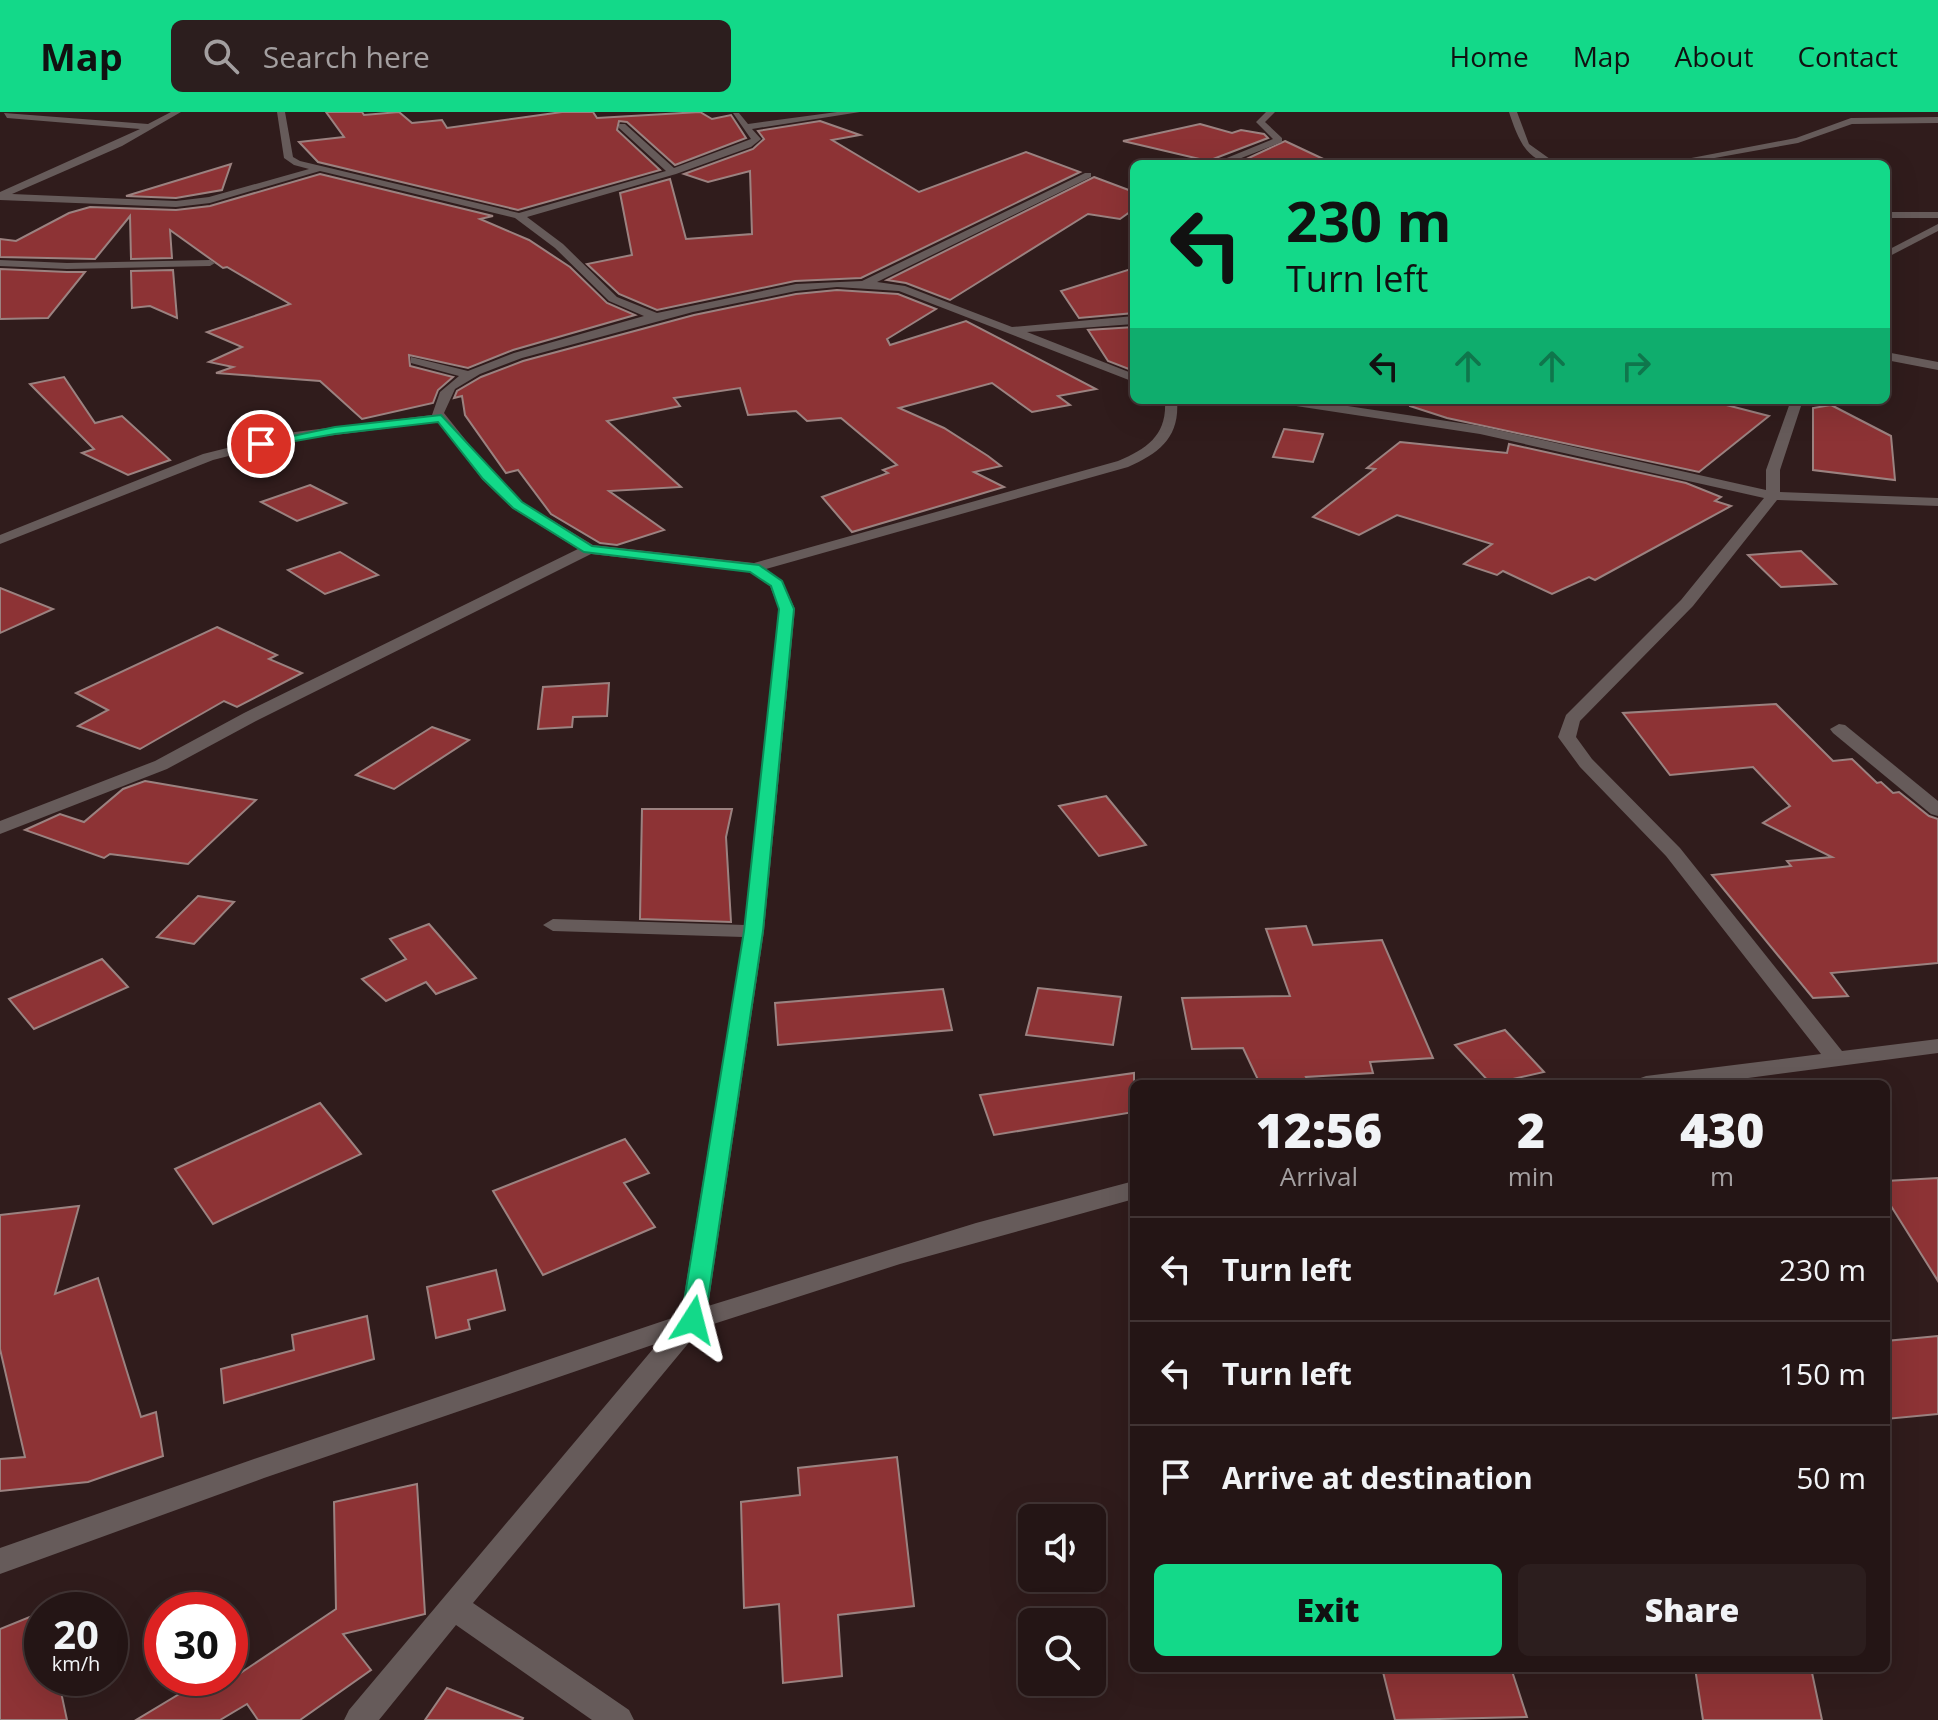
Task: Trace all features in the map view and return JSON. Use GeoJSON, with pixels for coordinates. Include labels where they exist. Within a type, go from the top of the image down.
{"type":"FeatureCollection","features":[{"type":"Feature","properties":{"kind":"street"},"geometry":{"type":"LineString","coordinates":[[0,196],[177,112]]}},
{"type":"Feature","properties":{"kind":"street"},"geometry":{"type":"LineString","coordinates":[[281,112],[289,158],[318,169],[519,216],[559,246],[613,299],[656,317]]}},
{"type":"Feature","properties":{"kind":"street"},"geometry":{"type":"LineString","coordinates":[[746,127],[856,112]]}},
{"type":"Feature","properties":{"kind":"street"},"geometry":{"type":"LineString","coordinates":[[1227,160],[1279,140],[1260,122],[1271,112]]}},
{"type":"Feature","properties":{"kind":"street"},"geometry":{"type":"LineString","coordinates":[[1513,112],[1525,145],[1546,160]]}},
{"type":"Feature","properties":{"kind":"street"},"geometry":{"type":"LineString","coordinates":[[7,115],[149,127]]}},
{"type":"Feature","properties":{"kind":"street"},"geometry":{"type":"LineString","coordinates":[[519,216],[673,172],[748,145],[756,139],[736,115]]}},
{"type":"Feature","properties":{"kind":"street"},"geometry":{"type":"LineString","coordinates":[[1687,160],[1798,140],[1851,121],[1938,120]]}},
{"type":"Feature","properties":{"kind":"street"},"geometry":{"type":"LineString","coordinates":[[622,126],[673,172]]}},
{"type":"Feature","properties":{"kind":"street"},"geometry":{"type":"LineString","coordinates":[[0,196],[176,204],[210,200],[318,169]]}},
{"type":"Feature","properties":{"kind":"street"},"geometry":{"type":"LineString","coordinates":[[866,283],[1088,175]]}},
{"type":"Feature","properties":{"kind":"street"},"geometry":{"type":"LineString","coordinates":[[0,184],[21,185]]}},
{"type":"Feature","properties":{"kind":"street"},"geometry":{"type":"LineString","coordinates":[[1890,215],[1938,215]]}},
{"type":"Feature","properties":{"kind":"street"},"geometry":{"type":"LineString","coordinates":[[1890,253],[1938,227]]}},
{"type":"Feature","properties":{"kind":"street"},"geometry":{"type":"LineString","coordinates":[[0,263],[67,266],[210,263]]}},
{"type":"Feature","properties":{"kind":"street"},"geometry":{"type":"LineString","coordinates":[[1130,377],[1005,331],[916,293],[866,283],[825,284],[656,317],[468,375],[449,388],[437,413],[487,476],[517,505],[589,549],[754,568],[1094,475],[1130,461],[1162,443],[1175,418],[1172,404]]}},
{"type":"Feature","properties":{"kind":"street"},"geometry":{"type":"LineString","coordinates":[[1005,331],[1130,320]]}},
{"type":"Feature","properties":{"kind":"street"},"geometry":{"type":"LineString","coordinates":[[1890,357],[1938,366]]}},
{"type":"Feature","properties":{"kind":"street"},"geometry":{"type":"LineString","coordinates":[[415,360],[468,375]]}},
{"type":"Feature","properties":{"kind":"street"},"geometry":{"type":"LineString","coordinates":[[1309,404],[1480,430],[1773,496],[1938,502]]}},
{"type":"Feature","properties":{"kind":"street"},"geometry":{"type":"LineString","coordinates":[[1796,404],[1773,470],[1773,496],[1687,603],[1572,719],[1567,737],[1586,763],[1673,852],[1836,1058]]}},
{"type":"Feature","properties":{"kind":"street"},"geometry":{"type":"LineString","coordinates":[[0,540],[208,457],[287,437],[441,418]]}},
{"type":"Feature","properties":{"kind":"street"},"geometry":{"type":"LineString","coordinates":[[1919,501],[1938,520]]}},
{"type":"Feature","properties":{"kind":"street"},"geometry":{"type":"LineString","coordinates":[[0,828],[161,765],[250,717],[589,549]]}},
{"type":"Feature","properties":{"kind":"street"},"geometry":{"type":"LineString","coordinates":[[360,1720],[693,1320],[754,931],[787,609],[777,584],[754,568]]}},
{"type":"Feature","properties":{"kind":"street"},"geometry":{"type":"LineString","coordinates":[[1839,729],[1938,810]]}},
{"type":"Feature","properties":{"kind":"street"},"geometry":{"type":"LineString","coordinates":[[553,925],[754,931]]}},
{"type":"Feature","properties":{"kind":"street"},"geometry":{"type":"LineString","coordinates":[[1675,1080],[1938,1046]]}},
{"type":"Feature","properties":{"kind":"street"},"geometry":{"type":"LineString","coordinates":[[0,1561],[129,1513],[693,1320],[1006,1222],[1130,1191]]}},
{"type":"Feature","properties":{"kind":"street"},"geometry":{"type":"LineString","coordinates":[[453,1606],[590,1711],[618,1720]]}},
{"type":"Feature","properties":{"kind":"building"},"geometry":{"type":"Polygon","coordinates":[[[326,112],[362,112],[364,115],[399,112],[412,123],[442,120],[447,128],[562,112],[593,112],[597,118],[700,112],[712,119],[731,115],[746,138],[675,165],[627,122],[619,121],[617,130],[660,170],[518,210],[318,162],[299,142],[344,137],[326,112]]]}},
{"type":"Feature","properties":{"kind":"building"},"geometry":{"type":"Polygon","coordinates":[[[820,121],[860,135],[832,140],[919,192],[1026,152],[1080,172],[861,278],[795,281],[657,310],[619,294],[587,264],[632,255],[620,193],[670,179],[686,239],[752,234],[750,171],[708,182],[684,174],[753,149],[764,139],[758,131],[820,121]]]}},
{"type":"Feature","properties":{"kind":"building"},"geometry":{"type":"Polygon","coordinates":[[[1200,124],[1232,133],[1241,130],[1264,134],[1268,138],[1211,160],[1123,141],[1200,124]]]}},
{"type":"Feature","properties":{"kind":"building"},"geometry":{"type":"Polygon","coordinates":[[[1285,141],[1325,160],[1244,160],[1285,141]]]}},
{"type":"Feature","properties":{"kind":"building"},"geometry":{"type":"Polygon","coordinates":[[[231,164],[222,190],[176,198],[126,196],[231,164]]]}},
{"type":"Feature","properties":{"kind":"building"},"geometry":{"type":"Polygon","coordinates":[[[320,174],[493,216],[480,219],[529,240],[570,267],[607,303],[635,315],[513,350],[468,368],[409,355],[410,366],[453,377],[438,390],[433,403],[362,419],[320,381],[216,373],[233,367],[209,362],[242,347],[207,332],[290,304],[227,267],[223,268],[170,230],[172,258],[131,259],[130,216],[95,259],[0,257],[0,239],[16,241],[69,213],[90,207],[176,210],[210,206],[320,174]]]}},
{"type":"Feature","properties":{"kind":"building"},"geometry":{"type":"Polygon","coordinates":[[[1094,177],[1130,190],[1130,212],[1120,219],[1088,214],[950,300],[906,283],[887,280],[1094,177]]]}},
{"type":"Feature","properties":{"kind":"building"},"geometry":{"type":"Polygon","coordinates":[[[0,269],[85,272],[48,318],[0,319],[0,269]]]}},
{"type":"Feature","properties":{"kind":"building"},"geometry":{"type":"Polygon","coordinates":[[[1130,269],[1130,313],[1079,318],[1061,291],[1130,269]]]}},
{"type":"Feature","properties":{"kind":"building"},"geometry":{"type":"Polygon","coordinates":[[[173,270],[177,318],[150,306],[132,308],[131,271],[173,270]]]}},
{"type":"Feature","properties":{"kind":"building"},"geometry":{"type":"Polygon","coordinates":[[[837,290],[898,294],[936,309],[887,339],[890,345],[966,321],[1096,389],[1058,396],[1070,405],[1032,412],[992,383],[899,408],[944,428],[988,456],[1001,466],[974,472],[1004,487],[852,532],[822,497],[888,473],[883,470],[897,465],[841,418],[807,421],[796,411],[748,415],[740,388],[674,398],[680,406],[607,421],[681,487],[609,491],[664,530],[617,545],[600,543],[551,514],[518,470],[506,473],[465,415],[462,396],[454,398],[457,391],[481,377],[523,361],[694,315],[796,294],[837,290]]]}},
{"type":"Feature","properties":{"kind":"building"},"geometry":{"type":"Polygon","coordinates":[[[1130,327],[1130,369],[1108,361],[1088,330],[1130,327]]]}},
{"type":"Feature","properties":{"kind":"building"},"geometry":{"type":"Polygon","coordinates":[[[64,377],[95,423],[122,416],[170,460],[128,475],[82,453],[94,449],[30,384],[64,377]]]}},
{"type":"Feature","properties":{"kind":"building"},"geometry":{"type":"Polygon","coordinates":[[[1722,404],[1769,416],[1699,472],[1447,418],[1410,406],[1722,404]]]}},
{"type":"Feature","properties":{"kind":"building"},"geometry":{"type":"Polygon","coordinates":[[[1831,405],[1891,436],[1895,480],[1813,470],[1813,408],[1831,405]]]}},
{"type":"Feature","properties":{"kind":"building"},"geometry":{"type":"Polygon","coordinates":[[[1284,429],[1323,434],[1313,462],[1273,457],[1284,429]]]}},
{"type":"Feature","properties":{"kind":"building"},"geometry":{"type":"Polygon","coordinates":[[[1400,442],[1507,453],[1509,444],[1686,483],[1721,497],[1715,501],[1731,506],[1595,580],[1589,577],[1552,594],[1503,571],[1497,575],[1464,564],[1492,544],[1397,515],[1359,535],[1313,517],[1375,469],[1367,468],[1400,442]]]}},
{"type":"Feature","properties":{"kind":"building"},"geometry":{"type":"Polygon","coordinates":[[[310,485],[346,503],[297,521],[261,502],[310,485]]]}},
{"type":"Feature","properties":{"kind":"building"},"geometry":{"type":"Polygon","coordinates":[[[1801,551],[1836,584],[1781,587],[1748,555],[1801,551]]]}},
{"type":"Feature","properties":{"kind":"building"},"geometry":{"type":"Polygon","coordinates":[[[340,552],[378,575],[325,594],[288,570],[340,552]]]}},
{"type":"Feature","properties":{"kind":"building"},"geometry":{"type":"Polygon","coordinates":[[[0,588],[53,609],[0,633],[0,588]]]}},
{"type":"Feature","properties":{"kind":"building"},"geometry":{"type":"Polygon","coordinates":[[[217,627],[277,655],[269,659],[302,673],[237,707],[224,701],[140,749],[78,726],[108,710],[76,693],[217,627]]]}},
{"type":"Feature","properties":{"kind":"building"},"geometry":{"type":"Polygon","coordinates":[[[609,683],[607,716],[573,717],[572,727],[538,729],[543,687],[609,683]]]}},
{"type":"Feature","properties":{"kind":"building"},"geometry":{"type":"Polygon","coordinates":[[[1776,704],[1833,761],[1852,759],[1877,783],[1881,782],[1893,793],[1899,792],[1929,816],[1938,819],[1938,963],[1831,973],[1848,996],[1813,998],[1712,875],[1791,866],[1787,861],[1832,857],[1763,823],[1790,806],[1753,767],[1670,775],[1623,713],[1776,704]]]}},
{"type":"Feature","properties":{"kind":"building"},"geometry":{"type":"Polygon","coordinates":[[[432,727],[469,740],[394,789],[356,775],[432,727]]]}},
{"type":"Feature","properties":{"kind":"building"},"geometry":{"type":"Polygon","coordinates":[[[145,781],[256,800],[188,864],[110,854],[104,858],[25,830],[60,814],[84,822],[123,789],[145,781]]]}},
{"type":"Feature","properties":{"kind":"building"},"geometry":{"type":"Polygon","coordinates":[[[1106,796],[1146,845],[1099,856],[1059,806],[1106,796]]]}},
{"type":"Feature","properties":{"kind":"building"},"geometry":{"type":"Polygon","coordinates":[[[642,809],[732,809],[726,837],[731,922],[640,919],[642,809]]]}},
{"type":"Feature","properties":{"kind":"building"},"geometry":{"type":"Polygon","coordinates":[[[198,896],[234,902],[194,944],[157,937],[198,896]]]}},
{"type":"Feature","properties":{"kind":"building"},"geometry":{"type":"Polygon","coordinates":[[[429,924],[476,978],[436,994],[426,982],[386,1001],[362,979],[406,959],[390,939],[429,924]]]}},
{"type":"Feature","properties":{"kind":"building"},"geometry":{"type":"Polygon","coordinates":[[[1306,926],[1313,945],[1382,940],[1433,1058],[1370,1062],[1373,1073],[1306,1077],[1308,1080],[1258,1080],[1243,1048],[1192,1049],[1182,998],[1290,996],[1266,929],[1306,926]]]}},
{"type":"Feature","properties":{"kind":"building"},"geometry":{"type":"Polygon","coordinates":[[[102,959],[128,987],[34,1029],[9,999],[102,959]]]}},
{"type":"Feature","properties":{"kind":"building"},"geometry":{"type":"Polygon","coordinates":[[[1038,988],[1121,997],[1113,1045],[1026,1035],[1038,988]]]}},
{"type":"Feature","properties":{"kind":"building"},"geometry":{"type":"Polygon","coordinates":[[[943,989],[952,1030],[778,1045],[775,1003],[943,989]]]}},
{"type":"Feature","properties":{"kind":"building"},"geometry":{"type":"Polygon","coordinates":[[[1505,1030],[1544,1072],[1509,1080],[1487,1080],[1455,1045],[1505,1030]]]}},
{"type":"Feature","properties":{"kind":"building"},"geometry":{"type":"Polygon","coordinates":[[[1134,1073],[1134,1080],[1130,1080],[1130,1113],[994,1135],[980,1095],[1134,1073]]]}},
{"type":"Feature","properties":{"kind":"building"},"geometry":{"type":"Polygon","coordinates":[[[320,1103],[361,1154],[213,1224],[175,1169],[320,1103]]]}},
{"type":"Feature","properties":{"kind":"building"},"geometry":{"type":"Polygon","coordinates":[[[625,1139],[649,1173],[624,1183],[655,1227],[543,1275],[493,1191],[625,1139]]]}},
{"type":"Feature","properties":{"kind":"building"},"geometry":{"type":"Polygon","coordinates":[[[1938,1178],[1938,1281],[1890,1204],[1890,1181],[1938,1178]]]}},
{"type":"Feature","properties":{"kind":"building"},"geometry":{"type":"Polygon","coordinates":[[[79,1206],[55,1294],[98,1278],[141,1417],[156,1412],[163,1456],[88,1482],[0,1491],[0,1459],[25,1457],[0,1349],[0,1215],[79,1206]]]}},
{"type":"Feature","properties":{"kind":"building"},"geometry":{"type":"Polygon","coordinates":[[[496,1270],[505,1310],[468,1320],[470,1329],[436,1338],[427,1287],[496,1270]]]}},
{"type":"Feature","properties":{"kind":"building"},"geometry":{"type":"Polygon","coordinates":[[[367,1316],[374,1359],[224,1403],[221,1369],[294,1350],[292,1335],[367,1316]]]}},
{"type":"Feature","properties":{"kind":"building"},"geometry":{"type":"Polygon","coordinates":[[[1938,1336],[1938,1414],[1890,1419],[1890,1341],[1938,1336]]]}},
{"type":"Feature","properties":{"kind":"building"},"geometry":{"type":"Polygon","coordinates":[[[897,1457],[914,1606],[838,1615],[842,1676],[783,1683],[779,1604],[744,1608],[741,1502],[800,1495],[798,1468],[897,1457]]]}},
{"type":"Feature","properties":{"kind":"building"},"geometry":{"type":"Polygon","coordinates":[[[417,1484],[425,1614],[343,1634],[371,1670],[300,1720],[258,1720],[247,1704],[220,1720],[136,1720],[176,1696],[248,1696],[248,1668],[336,1609],[334,1502],[417,1484]]]}},
{"type":"Feature","properties":{"kind":"building"},"geometry":{"type":"Polygon","coordinates":[[[24,1619],[24,1696],[62,1696],[67,1720],[0,1720],[0,1629],[24,1619]]]}},
{"type":"Feature","properties":{"kind":"building"},"geometry":{"type":"Polygon","coordinates":[[[1383,1672],[1512,1672],[1527,1717],[1395,1720],[1383,1672]]]}},
{"type":"Feature","properties":{"kind":"building"},"geometry":{"type":"Polygon","coordinates":[[[1696,1672],[1812,1672],[1822,1720],[1703,1720],[1696,1672]]]}},
{"type":"Feature","properties":{"kind":"building"},"geometry":{"type":"Polygon","coordinates":[[[447,1688],[523,1718],[425,1720],[447,1688]]]}},
{"type":"Feature","properties":{"kind":"route"},"geometry":{"type":"LineString","coordinates":[[261,444],[335,430],[441,418],[487,476],[517,505],[589,549],[654,559],[754,568],[777,584],[787,609],[754,931],[693,1320]]}}]}
